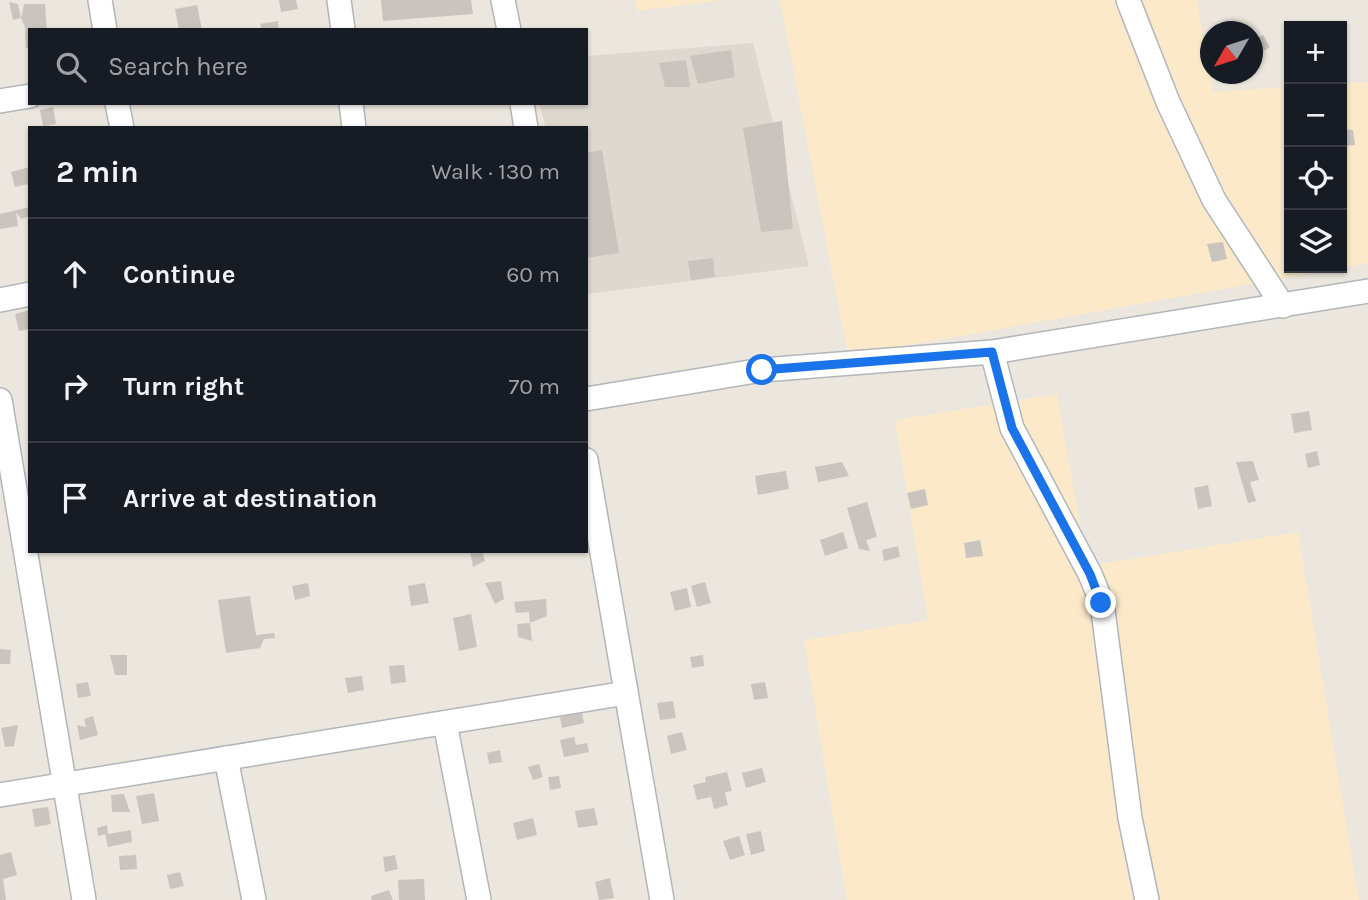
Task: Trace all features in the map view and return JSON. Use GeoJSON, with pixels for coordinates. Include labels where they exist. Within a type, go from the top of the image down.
{"type":"FeatureCollection","features":[{"type":"Feature","properties":{"kind":"street"},"geometry":{"type":"LineString","coordinates":[[339,0],[343,28]]}},
{"type":"Feature","properties":{"kind":"street"},"geometry":{"type":"LineString","coordinates":[[503,0],[509,28]]}},
{"type":"Feature","properties":{"kind":"street"},"geometry":{"type":"LineString","coordinates":[[1128,0],[1168,102],[1214,200],[1283,306]]}},
{"type":"Feature","properties":{"kind":"street"},"geometry":{"type":"LineString","coordinates":[[105,28],[106,1]]}},
{"type":"Feature","properties":{"kind":"street"},"geometry":{"type":"LineString","coordinates":[[0,101],[28,96]]}},
{"type":"Feature","properties":{"kind":"street"},"geometry":{"type":"LineString","coordinates":[[117,105],[122,126]]}},
{"type":"Feature","properties":{"kind":"street"},"geometry":{"type":"LineString","coordinates":[[351,105],[354,126]]}},
{"type":"Feature","properties":{"kind":"street"},"geometry":{"type":"LineString","coordinates":[[522,105],[526,126]]}},
{"type":"Feature","properties":{"kind":"street"},"geometry":{"type":"LineString","coordinates":[[588,399],[762,370],[992,352],[1368,291]]}},
{"type":"Feature","properties":{"kind":"street"},"geometry":{"type":"LineString","coordinates":[[0,300],[28,294]]}},
{"type":"Feature","properties":{"kind":"street"},"geometry":{"type":"LineString","coordinates":[[992,352],[1012,428],[1090,574],[1101,603],[1130,818],[1146,900]]}},
{"type":"Feature","properties":{"kind":"street"},"geometry":{"type":"LineString","coordinates":[[0,400],[17,532],[84,900]]}},
{"type":"Feature","properties":{"kind":"street"},"geometry":{"type":"LineString","coordinates":[[588,472],[663,900]]}},
{"type":"Feature","properties":{"kind":"street"},"geometry":{"type":"LineString","coordinates":[[0,795],[626,693]]}},
{"type":"Feature","properties":{"kind":"street"},"geometry":{"type":"LineString","coordinates":[[445,723],[479,900]]}},
{"type":"Feature","properties":{"kind":"street"},"geometry":{"type":"LineString","coordinates":[[226,758],[254,900]]}},
{"type":"Feature","properties":{"kind":"shaded area"},"geometry":{"type":"Polygon","coordinates":[[[753,43],[809,266],[588,294],[588,126],[545,126],[540,105],[588,105],[588,56],[753,43]]]}},
{"type":"Feature","properties":{"kind":"sand"},"geometry":{"type":"Polygon","coordinates":[[[635,0],[723,0],[637,11],[635,0]]]}},
{"type":"Feature","properties":{"kind":"sand"},"geometry":{"type":"Polygon","coordinates":[[[780,0],[1197,0],[1201,21],[1200,84],[1212,84],[1213,92],[1284,87],[1284,273],[1313,273],[848,356],[780,0]]]}},
{"type":"Feature","properties":{"kind":"sand"},"geometry":{"type":"Polygon","coordinates":[[[1368,82],[1368,263],[1347,267],[1347,84],[1368,82]]]}},
{"type":"Feature","properties":{"kind":"sand"},"geometry":{"type":"Polygon","coordinates":[[[1057,394],[1087,566],[1298,532],[1359,900],[847,900],[804,640],[928,620],[895,420],[1057,394]]]}},
{"type":"Feature","properties":{"kind":"building"},"geometry":{"type":"Polygon","coordinates":[[[279,0],[296,0],[298,9],[281,12],[279,0]]]}},
{"type":"Feature","properties":{"kind":"building"},"geometry":{"type":"Polygon","coordinates":[[[381,0],[471,0],[473,14],[383,21],[381,0]]]}},
{"type":"Feature","properties":{"kind":"building"},"geometry":{"type":"Polygon","coordinates":[[[9,2],[18,4],[21,18],[13,20],[9,2]]]}},
{"type":"Feature","properties":{"kind":"building"},"geometry":{"type":"Polygon","coordinates":[[[24,4],[45,4],[47,28],[28,28],[28,48],[21,18],[24,4]]]}},
{"type":"Feature","properties":{"kind":"building"},"geometry":{"type":"Polygon","coordinates":[[[197,5],[202,28],[179,28],[175,9],[197,5]]]}},
{"type":"Feature","properties":{"kind":"building"},"geometry":{"type":"Polygon","coordinates":[[[278,21],[279,28],[261,28],[260,24],[278,21]]]}},
{"type":"Feature","properties":{"kind":"building"},"geometry":{"type":"Polygon","coordinates":[[[1263,35],[1270,47],[1263,51],[1263,35]]]}},
{"type":"Feature","properties":{"kind":"building"},"geometry":{"type":"Polygon","coordinates":[[[731,50],[735,77],[698,84],[690,56],[731,50]]]}},
{"type":"Feature","properties":{"kind":"building"},"geometry":{"type":"Polygon","coordinates":[[[686,60],[690,87],[665,87],[659,63],[686,60]]]}},
{"type":"Feature","properties":{"kind":"building"},"geometry":{"type":"Polygon","coordinates":[[[53,107],[56,124],[43,126],[40,110],[53,107]]]}},
{"type":"Feature","properties":{"kind":"building"},"geometry":{"type":"Polygon","coordinates":[[[782,121],[793,229],[761,232],[743,128],[782,121]]]}},
{"type":"Feature","properties":{"kind":"building"},"geometry":{"type":"Polygon","coordinates":[[[1347,129],[1353,130],[1355,145],[1347,146],[1347,129]]]}},
{"type":"Feature","properties":{"kind":"building"},"geometry":{"type":"Polygon","coordinates":[[[602,150],[619,253],[588,258],[588,153],[602,150]]]}},
{"type":"Feature","properties":{"kind":"building"},"geometry":{"type":"Polygon","coordinates":[[[28,168],[28,184],[15,187],[11,172],[28,168]]]}},
{"type":"Feature","properties":{"kind":"building"},"geometry":{"type":"Polygon","coordinates":[[[28,207],[28,217],[21,219],[16,212],[18,226],[0,229],[0,214],[28,207]]]}},
{"type":"Feature","properties":{"kind":"building"},"geometry":{"type":"Polygon","coordinates":[[[1223,242],[1227,259],[1212,262],[1207,244],[1223,242]]]}},
{"type":"Feature","properties":{"kind":"building"},"geometry":{"type":"Polygon","coordinates":[[[713,258],[715,277],[691,280],[688,261],[713,258]]]}},
{"type":"Feature","properties":{"kind":"building"},"geometry":{"type":"Polygon","coordinates":[[[28,311],[28,329],[19,331],[15,314],[28,311]]]}},
{"type":"Feature","properties":{"kind":"building"},"geometry":{"type":"Polygon","coordinates":[[[1309,411],[1312,430],[1294,433],[1291,414],[1309,411]]]}},
{"type":"Feature","properties":{"kind":"building"},"geometry":{"type":"Polygon","coordinates":[[[1317,451],[1320,465],[1308,468],[1305,454],[1317,451]]]}},
{"type":"Feature","properties":{"kind":"building"},"geometry":{"type":"Polygon","coordinates":[[[1253,461],[1259,480],[1250,482],[1256,501],[1248,503],[1236,462],[1253,461]]]}},
{"type":"Feature","properties":{"kind":"building"},"geometry":{"type":"Polygon","coordinates":[[[842,462],[849,476],[818,482],[815,467],[842,462]]]}},
{"type":"Feature","properties":{"kind":"building"},"geometry":{"type":"Polygon","coordinates":[[[786,471],[789,489],[758,495],[755,476],[786,471]]]}},
{"type":"Feature","properties":{"kind":"building"},"geometry":{"type":"Polygon","coordinates":[[[1208,485],[1212,506],[1198,509],[1194,488],[1208,485]]]}},
{"type":"Feature","properties":{"kind":"building"},"geometry":{"type":"Polygon","coordinates":[[[925,489],[928,505],[911,509],[907,493],[925,489]]]}},
{"type":"Feature","properties":{"kind":"building"},"geometry":{"type":"Polygon","coordinates":[[[867,502],[877,537],[866,540],[870,551],[859,549],[847,508],[867,502]]]}},
{"type":"Feature","properties":{"kind":"building"},"geometry":{"type":"Polygon","coordinates":[[[843,532],[848,548],[825,556],[820,540],[843,532]]]}},
{"type":"Feature","properties":{"kind":"building"},"geometry":{"type":"Polygon","coordinates":[[[980,540],[983,556],[966,558],[964,543],[980,540]]]}},
{"type":"Feature","properties":{"kind":"building"},"geometry":{"type":"Polygon","coordinates":[[[898,546],[900,557],[884,561],[882,550],[898,546]]]}},
{"type":"Feature","properties":{"kind":"building"},"geometry":{"type":"Polygon","coordinates":[[[470,553],[483,553],[485,561],[473,567],[470,553]]]}},
{"type":"Feature","properties":{"kind":"building"},"geometry":{"type":"Polygon","coordinates":[[[501,581],[504,599],[495,604],[485,583],[501,581]]]}},
{"type":"Feature","properties":{"kind":"building"},"geometry":{"type":"Polygon","coordinates":[[[705,582],[711,603],[697,607],[691,586],[705,582]]]}},
{"type":"Feature","properties":{"kind":"building"},"geometry":{"type":"Polygon","coordinates":[[[308,583],[310,596],[295,600],[292,586],[308,583]]]}},
{"type":"Feature","properties":{"kind":"building"},"geometry":{"type":"Polygon","coordinates":[[[425,583],[429,603],[411,606],[408,586],[425,583]]]}},
{"type":"Feature","properties":{"kind":"building"},"geometry":{"type":"Polygon","coordinates":[[[687,588],[691,607],[675,611],[670,592],[687,588]]]}},
{"type":"Feature","properties":{"kind":"building"},"geometry":{"type":"Polygon","coordinates":[[[250,596],[256,635],[274,633],[275,638],[264,639],[260,648],[226,653],[218,600],[250,596]]]}},
{"type":"Feature","properties":{"kind":"building"},"geometry":{"type":"Polygon","coordinates":[[[546,599],[547,616],[530,623],[529,612],[516,613],[514,602],[546,599]]]}},
{"type":"Feature","properties":{"kind":"building"},"geometry":{"type":"Polygon","coordinates":[[[471,614],[477,647],[459,651],[453,618],[471,614]]]}},
{"type":"Feature","properties":{"kind":"building"},"geometry":{"type":"Polygon","coordinates":[[[530,623],[532,641],[518,637],[517,624],[530,623]]]}},
{"type":"Feature","properties":{"kind":"building"},"geometry":{"type":"Polygon","coordinates":[[[0,649],[11,650],[10,664],[0,664],[0,649]]]}},
{"type":"Feature","properties":{"kind":"building"},"geometry":{"type":"Polygon","coordinates":[[[110,655],[127,655],[127,675],[115,675],[110,655]]]}},
{"type":"Feature","properties":{"kind":"building"},"geometry":{"type":"Polygon","coordinates":[[[703,655],[704,666],[692,668],[690,657],[703,655]]]}},
{"type":"Feature","properties":{"kind":"building"},"geometry":{"type":"Polygon","coordinates":[[[404,665],[406,682],[391,684],[389,666],[404,665]]]}},
{"type":"Feature","properties":{"kind":"building"},"geometry":{"type":"Polygon","coordinates":[[[362,676],[364,690],[348,693],[345,678],[362,676]]]}},
{"type":"Feature","properties":{"kind":"building"},"geometry":{"type":"Polygon","coordinates":[[[88,682],[91,696],[78,698],[76,684],[88,682]]]}},
{"type":"Feature","properties":{"kind":"building"},"geometry":{"type":"Polygon","coordinates":[[[765,682],[768,698],[754,700],[751,684],[765,682]]]}},
{"type":"Feature","properties":{"kind":"building"},"geometry":{"type":"Polygon","coordinates":[[[673,701],[676,718],[660,720],[657,703],[673,701]]]}},
{"type":"Feature","properties":{"kind":"building"},"geometry":{"type":"Polygon","coordinates":[[[582,713],[584,723],[562,728],[560,717],[582,713]]]}},
{"type":"Feature","properties":{"kind":"building"},"geometry":{"type":"Polygon","coordinates":[[[93,716],[98,735],[80,740],[77,725],[86,727],[84,719],[93,716]]]}},
{"type":"Feature","properties":{"kind":"building"},"geometry":{"type":"Polygon","coordinates":[[[18,725],[14,746],[5,747],[1,728],[18,725]]]}},
{"type":"Feature","properties":{"kind":"building"},"geometry":{"type":"Polygon","coordinates":[[[682,732],[687,750],[671,754],[667,736],[682,732]]]}},
{"type":"Feature","properties":{"kind":"building"},"geometry":{"type":"Polygon","coordinates":[[[574,737],[576,745],[587,743],[589,752],[564,757],[560,740],[574,737]]]}},
{"type":"Feature","properties":{"kind":"building"},"geometry":{"type":"Polygon","coordinates":[[[500,750],[502,762],[489,764],[487,753],[500,750]]]}},
{"type":"Feature","properties":{"kind":"building"},"geometry":{"type":"Polygon","coordinates":[[[539,764],[543,777],[533,780],[528,767],[539,764]]]}},
{"type":"Feature","properties":{"kind":"building"},"geometry":{"type":"Polygon","coordinates":[[[762,768],[766,782],[746,788],[742,773],[762,768]]]}},
{"type":"Feature","properties":{"kind":"building"},"geometry":{"type":"Polygon","coordinates":[[[727,772],[732,791],[725,792],[728,805],[714,809],[711,797],[697,800],[693,785],[706,782],[705,777],[727,772]]]}},
{"type":"Feature","properties":{"kind":"building"},"geometry":{"type":"Polygon","coordinates":[[[559,776],[561,788],[550,790],[548,777],[559,776]]]}},
{"type":"Feature","properties":{"kind":"building"},"geometry":{"type":"Polygon","coordinates":[[[154,793],[159,821],[142,824],[136,796],[154,793]]]}},
{"type":"Feature","properties":{"kind":"building"},"geometry":{"type":"Polygon","coordinates":[[[124,794],[130,812],[112,812],[111,795],[124,794]]]}},
{"type":"Feature","properties":{"kind":"building"},"geometry":{"type":"Polygon","coordinates":[[[48,807],[51,824],[35,827],[32,809],[48,807]]]}},
{"type":"Feature","properties":{"kind":"building"},"geometry":{"type":"Polygon","coordinates":[[[594,808],[598,825],[578,828],[575,811],[594,808]]]}},
{"type":"Feature","properties":{"kind":"building"},"geometry":{"type":"Polygon","coordinates":[[[533,818],[537,835],[517,840],[513,823],[533,818]]]}},
{"type":"Feature","properties":{"kind":"building"},"geometry":{"type":"Polygon","coordinates":[[[107,825],[108,834],[131,830],[132,842],[108,847],[105,834],[98,836],[97,828],[107,825]]]}},
{"type":"Feature","properties":{"kind":"building"},"geometry":{"type":"Polygon","coordinates":[[[761,831],[765,851],[751,855],[746,834],[761,831]]]}},
{"type":"Feature","properties":{"kind":"building"},"geometry":{"type":"Polygon","coordinates":[[[739,836],[745,855],[730,860],[723,841],[739,836]]]}},
{"type":"Feature","properties":{"kind":"building"},"geometry":{"type":"Polygon","coordinates":[[[11,852],[17,875],[3,879],[6,900],[0,900],[0,855],[11,852]]]}},
{"type":"Feature","properties":{"kind":"building"},"geometry":{"type":"Polygon","coordinates":[[[136,855],[137,869],[120,870],[119,856],[136,855]]]}},
{"type":"Feature","properties":{"kind":"building"},"geometry":{"type":"Polygon","coordinates":[[[395,855],[398,869],[385,872],[383,857],[395,855]]]}},
{"type":"Feature","properties":{"kind":"building"},"geometry":{"type":"Polygon","coordinates":[[[180,872],[184,886],[170,889],[167,875],[180,872]]]}},
{"type":"Feature","properties":{"kind":"building"},"geometry":{"type":"Polygon","coordinates":[[[610,878],[614,898],[599,900],[595,882],[610,878]]]}},
{"type":"Feature","properties":{"kind":"building"},"geometry":{"type":"Polygon","coordinates":[[[424,879],[425,900],[399,900],[398,880],[424,879]]]}},
{"type":"Feature","properties":{"kind":"building"},"geometry":{"type":"Polygon","coordinates":[[[389,890],[393,900],[372,900],[371,896],[389,890]]]}},
{"type":"Feature","properties":{"kind":"route"},"geometry":{"type":"LineString","coordinates":[[762,370],[992,352],[1012,428],[1090,574],[1101,603]]}}]}
